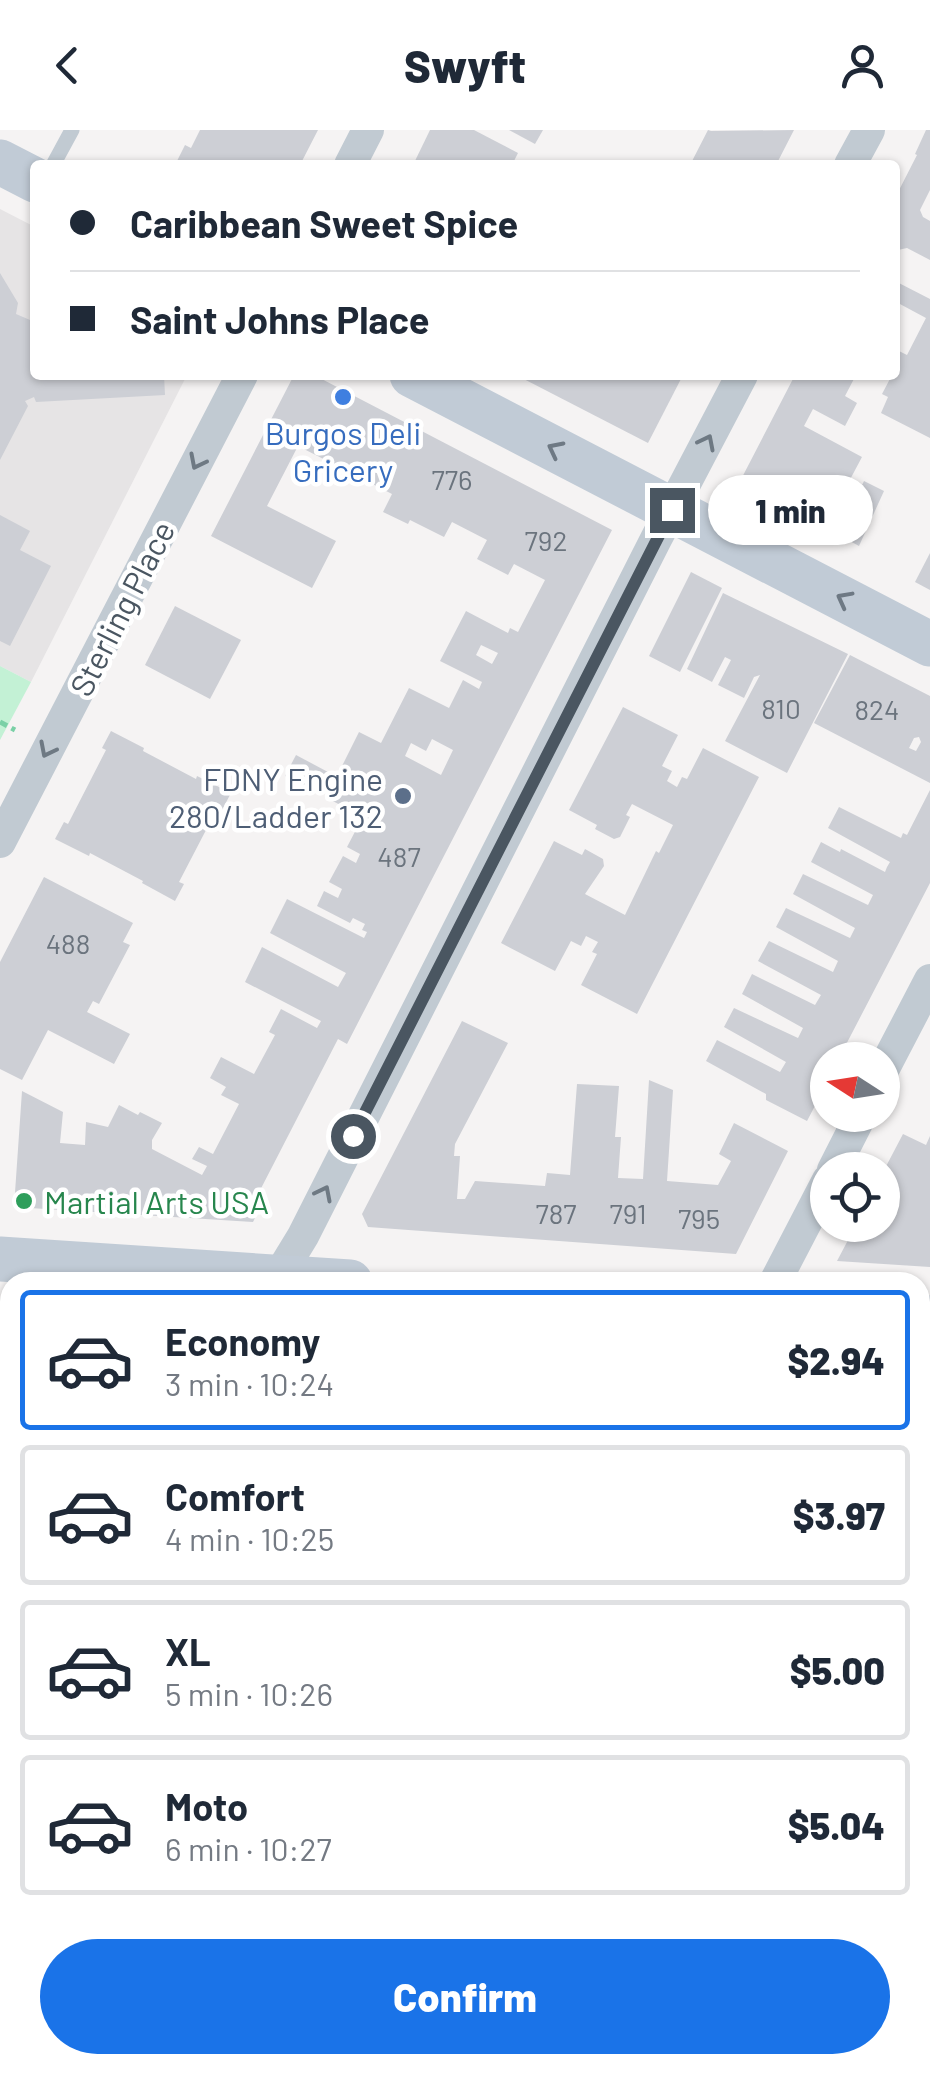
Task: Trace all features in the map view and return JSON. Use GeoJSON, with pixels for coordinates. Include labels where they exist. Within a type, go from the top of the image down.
{"type":"FeatureCollection","features":[{"type":"Feature","properties":{"kind":"street"},"geometry":{"type":"LineString","coordinates":[[353,160],[368,130]]}},
{"type":"Feature","properties":{"kind":"street"},"geometry":{"type":"LineString","coordinates":[[853,160],[868,130]]}},
{"type":"Feature","properties":{"kind":"street"},"geometry":{"type":"LineString","coordinates":[[0,162],[30,177]]}},
{"type":"Feature","properties":{"kind":"street","name":"Sterling Place"},"geometry":{"type":"LineString","coordinates":[[0,842],[239,380]]}},
{"type":"Feature","properties":{"kind":"street"},"geometry":{"type":"LineString","coordinates":[[422,380],[930,644]]}},
{"type":"Feature","properties":{"kind":"street"},"geometry":{"type":"LineString","coordinates":[[281,1272],[739,380]]}},
{"type":"Feature","properties":{"kind":"street"},"geometry":{"type":"LineString","coordinates":[[898,1042],[930,980]]}},
{"type":"Feature","properties":{"kind":"street"},"geometry":{"type":"LineString","coordinates":[[780,1272],[810,1215]]}},
{"type":"Feature","properties":{"kind":"street"},"geometry":{"type":"LineString","coordinates":[[0,1260],[166,1272]]}},
{"type":"Feature","properties":{"kind":"lane"},"geometry":{"type":"LineString","coordinates":[[56,160],[72,130]]}},
{"type":"Feature","properties":{"kind":"path"},"geometry":{"type":"LineString","coordinates":[[0,722],[15,730]]}},
{"type":"Feature","properties":{"kind":"shaded area"},"geometry":{"type":"Polygon","coordinates":[[[0,209],[30,224],[30,380],[184,380],[31,682],[0,666],[0,209]]]}},
{"type":"Feature","properties":{"kind":"green space"},"geometry":{"type":"Polygon","coordinates":[[[0,666],[31,682],[0,740],[0,666]]]}},
{"type":"Feature","properties":{"kind":"building"},"geometry":{"type":"Polygon","coordinates":[[[200,130],[318,130],[303,160],[178,160],[185,145],[191,148],[200,130]]]}},
{"type":"Feature","properties":{"kind":"building"},"geometry":{"type":"Polygon","coordinates":[[[430,130],[474,130],[518,153],[514,160],[415,160],[430,130]]]}},
{"type":"Feature","properties":{"kind":"building"},"geometry":{"type":"Polygon","coordinates":[[[509,130],[543,130],[535,144],[509,130]]]}},
{"type":"Feature","properties":{"kind":"building"},"geometry":{"type":"Polygon","coordinates":[[[708,130],[794,130],[779,160],[693,160],[708,130]]]}},
{"type":"Feature","properties":{"kind":"building"},"geometry":{"type":"Polygon","coordinates":[[[926,130],[930,130],[930,190],[920,210],[930,221],[930,260],[907,248],[900,250],[900,188],[926,130]]]}},
{"type":"Feature","properties":{"kind":"building"},"geometry":{"type":"Polygon","coordinates":[[[0,273],[18,303],[16,314],[30,320],[30,380],[164,380],[165,395],[36,402],[34,397],[25,401],[28,406],[0,460],[0,273]]]}},
{"type":"Feature","properties":{"kind":"building"},"geometry":{"type":"Polygon","coordinates":[[[900,284],[930,299],[930,438],[881,413],[888,397],[882,394],[889,380],[900,380],[900,352],[907,355],[926,318],[900,304],[900,284]]]}},
{"type":"Feature","properties":{"kind":"building"},"geometry":{"type":"Polygon","coordinates":[[[291,380],[324,380],[612,530],[347,1044],[338,1039],[254,1202],[261,1206],[253,1222],[14,1207],[22,1091],[63,1112],[60,1143],[85,1145],[86,1122],[108,1127],[119,1105],[162,1123],[152,1140],[152,1149],[202,1175],[207,1166],[192,1159],[199,1147],[213,1154],[239,1104],[221,1095],[226,1087],[210,1078],[221,1057],[254,1074],[275,1035],[269,1032],[281,1009],[317,1028],[321,1021],[245,982],[262,947],[338,987],[346,973],[270,933],[287,899],[364,938],[367,932],[362,930],[365,924],[353,918],[350,923],[317,906],[324,891],[338,898],[342,889],[329,882],[343,856],[356,863],[360,854],[347,847],[360,822],[373,830],[376,824],[329,799],[359,732],[381,743],[409,688],[449,708],[463,680],[479,689],[482,682],[440,661],[466,611],[508,633],[510,628],[518,632],[545,580],[514,564],[508,575],[477,559],[487,540],[452,522],[444,537],[383,512],[392,494],[298,446],[267,506],[336,541],[312,588],[211,536],[291,380]],[[481,645],[476,655],[492,664],[498,653],[481,645]],[[432,739],[426,751],[411,743],[405,756],[441,775],[453,750],[432,739]]]}},
{"type":"Feature","properties":{"kind":"building"},"geometry":{"type":"Polygon","coordinates":[[[526,380],[680,380],[648,443],[526,380]]]}},
{"type":"Feature","properties":{"kind":"building"},"geometry":{"type":"Polygon","coordinates":[[[792,380],[853,380],[845,396],[857,403],[845,426],[813,409],[804,426],[862,457],[821,534],[736,489],[792,380]]]}},
{"type":"Feature","properties":{"kind":"building"},"geometry":{"type":"Polygon","coordinates":[[[864,481],[884,491],[859,546],[837,534],[864,481]]]}},
{"type":"Feature","properties":{"kind":"building"},"geometry":{"type":"Polygon","coordinates":[[[0,515],[30,531],[20,550],[51,566],[10,646],[0,641],[0,515]]]}},
{"type":"Feature","properties":{"kind":"building"},"geometry":{"type":"Polygon","coordinates":[[[930,553],[930,590],[915,582],[930,553]]]}},
{"type":"Feature","properties":{"kind":"building"},"geometry":{"type":"Polygon","coordinates":[[[691,572],[722,588],[680,672],[649,656],[691,572]]]}},
{"type":"Feature","properties":{"kind":"building"},"geometry":{"type":"Polygon","coordinates":[[[723,593],[848,654],[787,773],[725,741],[760,675],[754,677],[744,698],[718,685],[731,660],[725,657],[712,682],[687,669],[723,593]]]}},
{"type":"Feature","properties":{"kind":"building"},"geometry":{"type":"Polygon","coordinates":[[[175,606],[241,640],[210,699],[145,665],[175,606]]]}},
{"type":"Feature","properties":{"kind":"building"},"geometry":{"type":"Polygon","coordinates":[[[850,655],[930,696],[930,783],[814,723],[850,655]],[[919,737],[914,738],[909,748],[916,751],[921,742],[919,737]]]}},
{"type":"Feature","properties":{"kind":"building"},"geometry":{"type":"Polygon","coordinates":[[[623,707],[678,735],[662,766],[672,771],[667,781],[677,787],[682,777],[687,779],[703,748],[759,777],[637,1014],[581,985],[597,954],[592,952],[598,942],[586,936],[581,946],[571,941],[555,971],[501,943],[554,841],[582,855],[585,849],[603,859],[604,866],[585,894],[625,915],[656,851],[659,853],[673,825],[632,804],[620,837],[614,839],[569,810],[623,707]]]}},
{"type":"Feature","properties":{"kind":"building"},"geometry":{"type":"Polygon","coordinates":[[[111,731],[196,779],[197,776],[231,793],[222,810],[218,807],[179,882],[184,884],[175,901],[90,853],[89,856],[55,839],[64,822],[68,824],[106,750],[102,748],[111,731]]]}},
{"type":"Feature","properties":{"kind":"building"},"geometry":{"type":"Polygon","coordinates":[[[296,755],[328,772],[318,793],[285,776],[296,755]]]}},
{"type":"Feature","properties":{"kind":"building"},"geometry":{"type":"Polygon","coordinates":[[[930,790],[930,883],[847,1042],[810,1042],[807,1121],[706,1061],[717,1040],[780,1072],[786,1062],[724,1027],[734,1008],[798,1038],[803,1028],[742,994],[752,974],[815,1005],[821,995],[758,961],[769,941],[833,972],[838,961],[776,927],[786,908],[850,938],[855,928],[793,894],[803,874],[868,905],[873,895],[811,862],[821,842],[885,872],[890,862],[828,828],[839,807],[901,838],[903,833],[907,835],[930,790]]]}},
{"type":"Feature","properties":{"kind":"building"},"geometry":{"type":"Polygon","coordinates":[[[44,877],[133,923],[123,942],[130,945],[99,1004],[93,1001],[87,1012],[130,1034],[114,1064],[48,1030],[22,1080],[0,1069],[0,962],[44,877]]]}},
{"type":"Feature","properties":{"kind":"building"},"geometry":{"type":"Polygon","coordinates":[[[462,1021],[508,1043],[455,1144],[454,1156],[460,1156],[457,1199],[465,1199],[475,1181],[545,1186],[547,1173],[570,1175],[577,1084],[619,1086],[615,1137],[621,1137],[618,1178],[643,1179],[649,1080],[673,1090],[667,1181],[718,1185],[731,1161],[719,1154],[734,1123],[788,1151],[736,1254],[368,1227],[362,1214],[462,1021]]]}},
{"type":"Feature","properties":{"kind":"building"},"geometry":{"type":"Polygon","coordinates":[[[903,1134],[926,1145],[930,1136],[930,1267],[837,1261],[847,1242],[900,1242],[900,1152],[894,1152],[903,1134]]]}},
{"type":"Feature","properties":{"kind":"place","name":"Burgos Deli Gricery"},"geometry":{"type":"Point","coordinates":[343,397]}},
{"type":"Feature","properties":{"kind":"place","name":"FDNY Engine 280/Ladder 132"},"geometry":{"type":"Point","coordinates":[403,796]}},
{"type":"Feature","properties":{"kind":"place","name":"Martial Arts USA"},"geometry":{"type":"Point","coordinates":[24,1201]}},
{"type":"Feature","properties":{"kind":"route"},"geometry":{"type":"LineString","coordinates":[[353,1136],[672,510]]}}]}
